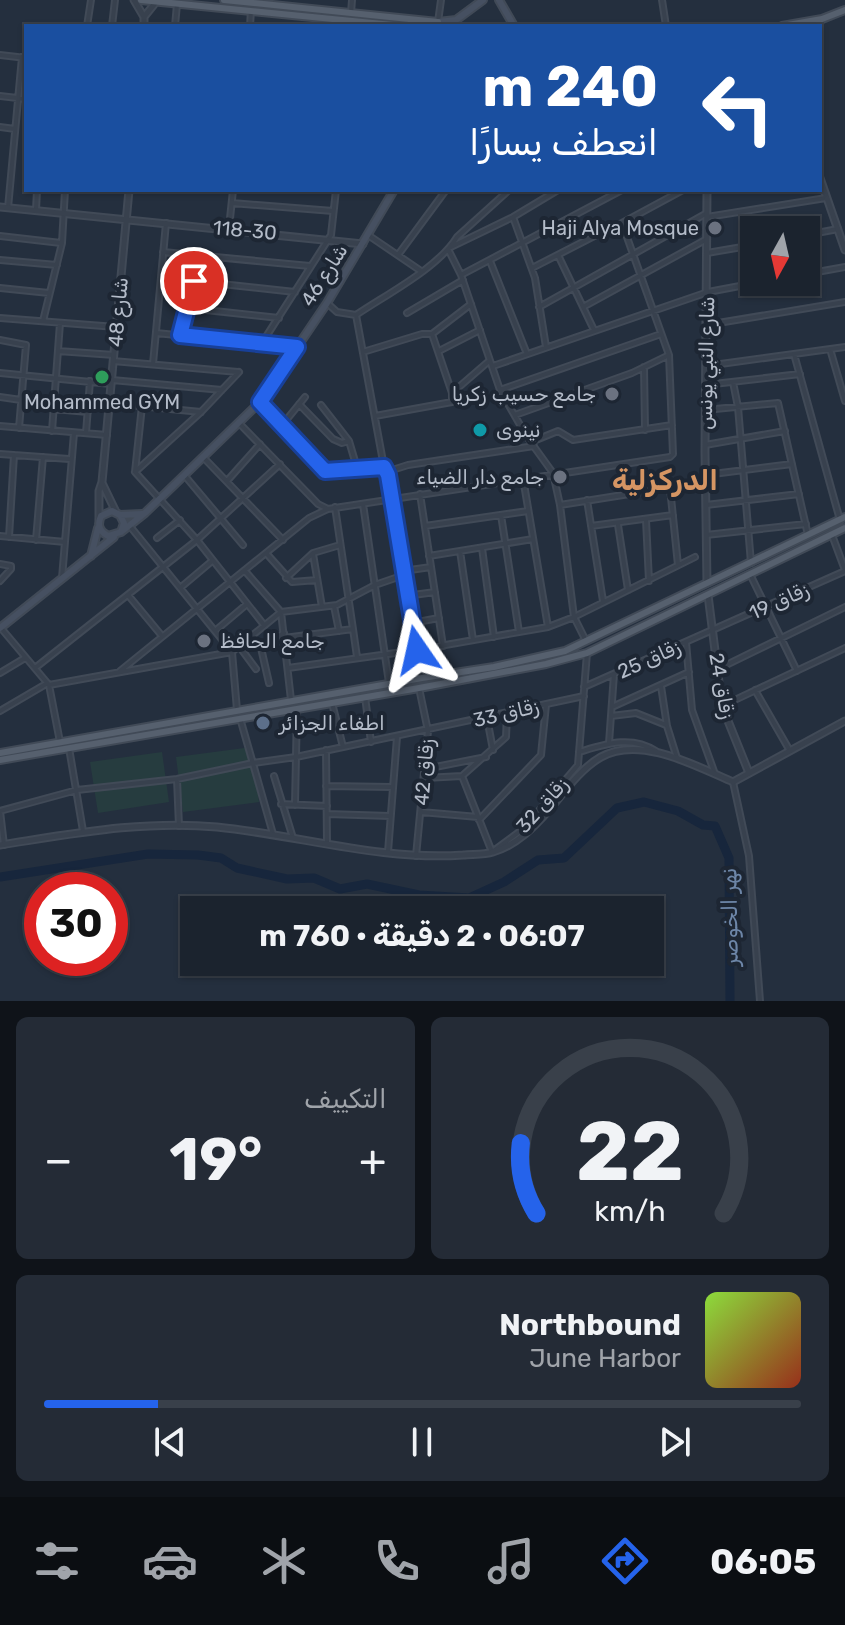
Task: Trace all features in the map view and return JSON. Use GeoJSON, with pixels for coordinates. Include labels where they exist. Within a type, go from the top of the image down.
{"type":"FeatureCollection","features":[{"type":"Feature","properties":{"kind":"main road"},"geometry":{"type":"LineString","coordinates":[[143,0],[250,4]]}},
{"type":"Feature","properties":{"kind":"main road"},"geometry":{"type":"LineString","coordinates":[[224,0],[385,24]]}},
{"type":"Feature","properties":{"kind":"main road"},"geometry":{"type":"LineString","coordinates":[[351,20],[452,22],[483,0]]}},
{"type":"Feature","properties":{"kind":"main road"},"geometry":{"type":"LineString","coordinates":[[499,0],[513,24]]}},
{"type":"Feature","properties":{"kind":"main road"},"geometry":{"type":"LineString","coordinates":[[822,19],[845,10]]}},
{"type":"Feature","properties":{"kind":"main road"},"geometry":{"type":"LineString","coordinates":[[793,24],[845,17]]}},
{"type":"Feature","properties":{"kind":"main road","name":"شارع 46"},"geometry":{"type":"LineString","coordinates":[[0,628],[145,513],[260,402],[327,303],[393,192]]}},
{"type":"Feature","properties":{"kind":"main road"},"geometry":{"type":"LineString","coordinates":[[91,556],[99,523],[108,512],[145,513]]}},
{"type":"Feature","properties":{"kind":"main road"},"geometry":{"type":"LineString","coordinates":[[99,523],[108,536],[119,533],[124,523],[118,514]]}},
{"type":"Feature","properties":{"kind":"main road"},"geometry":{"type":"LineString","coordinates":[[0,753],[494,667],[565,651],[842,518]]}},
{"type":"Feature","properties":{"kind":"main road"},"geometry":{"type":"LineString","coordinates":[[0,760],[419,688],[546,664],[587,653],[845,528]]}},
{"type":"Feature","properties":{"kind":"street"},"geometry":{"type":"LineString","coordinates":[[87,24],[91,0]]}},
{"type":"Feature","properties":{"kind":"street"},"geometry":{"type":"LineString","coordinates":[[112,24],[115,0]]}},
{"type":"Feature","properties":{"kind":"street"},"geometry":{"type":"LineString","coordinates":[[134,0],[144,17],[144,24]]}},
{"type":"Feature","properties":{"kind":"street"},"geometry":{"type":"LineString","coordinates":[[351,20],[352,0]]}},
{"type":"Feature","properties":{"kind":"street"},"geometry":{"type":"LineString","coordinates":[[438,22],[441,0]]}},
{"type":"Feature","properties":{"kind":"street"},"geometry":{"type":"LineString","coordinates":[[662,0],[666,24]]}},
{"type":"Feature","properties":{"kind":"street"},"geometry":{"type":"LineString","coordinates":[[144,17],[157,1]]}},
{"type":"Feature","properties":{"kind":"street"},"geometry":{"type":"LineString","coordinates":[[175,24],[177,3]]}},
{"type":"Feature","properties":{"kind":"street"},"geometry":{"type":"LineString","coordinates":[[0,55],[24,58],[8,208]]}},
{"type":"Feature","properties":{"kind":"street"},"geometry":{"type":"LineString","coordinates":[[0,96],[24,99]]}},
{"type":"Feature","properties":{"kind":"street"},"geometry":{"type":"LineString","coordinates":[[0,127],[15,129]]}},
{"type":"Feature","properties":{"kind":"street"},"geometry":{"type":"LineString","coordinates":[[822,185],[845,250]]}},
{"type":"Feature","properties":{"kind":"street"},"geometry":{"type":"LineString","coordinates":[[36,210],[37,192]]}},
{"type":"Feature","properties":{"kind":"street"},"geometry":{"type":"LineString","coordinates":[[43,321],[62,243],[65,192]]}},
{"type":"Feature","properties":{"kind":"street","name":"شارع 48"},"geometry":{"type":"LineString","coordinates":[[99,523],[99,491],[129,192]]}},
{"type":"Feature","properties":{"kind":"street"},"geometry":{"type":"LineString","coordinates":[[229,228],[233,192]]}},
{"type":"Feature","properties":{"kind":"street"},"geometry":{"type":"LineString","coordinates":[[262,343],[329,238],[336,192]]}},
{"type":"Feature","properties":{"kind":"street"},"geometry":{"type":"LineString","coordinates":[[398,255],[445,192]]}},
{"type":"Feature","properties":{"kind":"street"},"geometry":{"type":"LineString","coordinates":[[450,248],[457,237],[507,192]]}},
{"type":"Feature","properties":{"kind":"street"},"geometry":{"type":"LineString","coordinates":[[327,303],[337,312],[356,315],[450,248],[555,192]]}},
{"type":"Feature","properties":{"kind":"street"},"geometry":{"type":"LineString","coordinates":[[609,192],[610,197]]}},
{"type":"Feature","properties":{"kind":"street"},"geometry":{"type":"LineString","coordinates":[[407,313],[490,261],[619,192]]}},
{"type":"Feature","properties":{"kind":"street"},"geometry":{"type":"LineString","coordinates":[[532,268],[679,192]]}},
{"type":"Feature","properties":{"kind":"street","name":"شارع النبي يونس"},"geometry":{"type":"LineString","coordinates":[[707,192],[707,584]]}},
{"type":"Feature","properties":{"kind":"street"},"geometry":{"type":"LineString","coordinates":[[539,307],[707,215],[826,198]]}},
{"type":"Feature","properties":{"kind":"street"},"geometry":{"type":"LineString","coordinates":[[232,203],[334,211]]}},
{"type":"Feature","properties":{"kind":"street","name":"118-30"},"geometry":{"type":"LineString","coordinates":[[0,207],[329,238],[363,244]]}},
{"type":"Feature","properties":{"kind":"street"},"geometry":{"type":"LineString","coordinates":[[513,217],[532,268],[546,347]]}},
{"type":"Feature","properties":{"kind":"street"},"geometry":{"type":"LineString","coordinates":[[153,364],[166,223]]}},
{"type":"Feature","properties":{"kind":"street"},"geometry":{"type":"LineString","coordinates":[[120,671],[309,518],[328,509],[670,457],[673,454],[669,355],[620,224]]}},
{"type":"Feature","properties":{"kind":"street"},"geometry":{"type":"LineString","coordinates":[[820,232],[838,229]]}},
{"type":"Feature","properties":{"kind":"street"},"geometry":{"type":"LineString","coordinates":[[368,235],[421,271]]}},
{"type":"Feature","properties":{"kind":"street"},"geometry":{"type":"LineString","coordinates":[[0,236],[62,243]]}},
{"type":"Feature","properties":{"kind":"street"},"geometry":{"type":"LineString","coordinates":[[583,307],[707,239]]}},
{"type":"Feature","properties":{"kind":"street"},"geometry":{"type":"LineString","coordinates":[[707,253],[740,247]]}},
{"type":"Feature","properties":{"kind":"street"},"geometry":{"type":"LineString","coordinates":[[450,248],[500,390],[553,473],[574,617],[586,642]]}},
{"type":"Feature","properties":{"kind":"street"},"geometry":{"type":"LineString","coordinates":[[163,252],[310,266]]}},
{"type":"Feature","properties":{"kind":"street"},"geometry":{"type":"LineString","coordinates":[[558,255],[594,330]]}},
{"type":"Feature","properties":{"kind":"street"},"geometry":{"type":"LineString","coordinates":[[180,335],[201,256]]}},
{"type":"Feature","properties":{"kind":"street"},"geometry":{"type":"LineString","coordinates":[[0,260],[57,265]]}},
{"type":"Feature","properties":{"kind":"street"},"geometry":{"type":"LineString","coordinates":[[490,261],[527,354]]}},
{"type":"Feature","properties":{"kind":"street"},"geometry":{"type":"LineString","coordinates":[[820,271],[845,267]]}},
{"type":"Feature","properties":{"kind":"street"},"geometry":{"type":"LineString","coordinates":[[194,281],[295,292]]}},
{"type":"Feature","properties":{"kind":"street"},"geometry":{"type":"LineString","coordinates":[[452,393],[491,363],[527,354],[708,292],[740,286]]}},
{"type":"Feature","properties":{"kind":"street"},"geometry":{"type":"LineString","coordinates":[[0,288],[50,293]]}},
{"type":"Feature","properties":{"kind":"street"},"geometry":{"type":"LineString","coordinates":[[706,325],[845,302]]}},
{"type":"Feature","properties":{"kind":"street"},"geometry":{"type":"LineString","coordinates":[[363,352],[422,334],[432,334],[471,304]]}},
{"type":"Feature","properties":{"kind":"street"},"geometry":{"type":"LineString","coordinates":[[187,308],[279,318]]}},
{"type":"Feature","properties":{"kind":"street"},"geometry":{"type":"LineString","coordinates":[[356,315],[392,498],[422,678]]}},
{"type":"Feature","properties":{"kind":"street"},"geometry":{"type":"LineString","coordinates":[[0,318],[116,327]]}},
{"type":"Feature","properties":{"kind":"street"},"geometry":{"type":"LineString","coordinates":[[52,431],[60,323]]}},
{"type":"Feature","properties":{"kind":"street"},"geometry":{"type":"LineString","coordinates":[[439,351],[480,330]]}},
{"type":"Feature","properties":{"kind":"street"},"geometry":{"type":"LineString","coordinates":[[156,333],[297,347]]}},
{"type":"Feature","properties":{"kind":"street"},"geometry":{"type":"LineString","coordinates":[[375,416],[451,403],[452,393],[432,334]]}},
{"type":"Feature","properties":{"kind":"street"},"geometry":{"type":"LineString","coordinates":[[500,390],[661,334]]}},
{"type":"Feature","properties":{"kind":"street"},"geometry":{"type":"LineString","coordinates":[[0,340],[26,345],[19,428]]}},
{"type":"Feature","properties":{"kind":"street"},"geometry":{"type":"LineString","coordinates":[[706,366],[845,347]]}},
{"type":"Feature","properties":{"kind":"street"},"geometry":{"type":"LineString","coordinates":[[830,349],[845,401]]}},
{"type":"Feature","properties":{"kind":"street"},"geometry":{"type":"LineString","coordinates":[[58,351],[239,372],[201,412],[135,472]]}},
{"type":"Feature","properties":{"kind":"street"},"geometry":{"type":"LineString","coordinates":[[794,354],[842,518]]}},
{"type":"Feature","properties":{"kind":"street"},"geometry":{"type":"LineString","coordinates":[[514,415],[669,355]]}},
{"type":"Feature","properties":{"kind":"street"},"geometry":{"type":"LineString","coordinates":[[644,367],[645,430]]}},
{"type":"Feature","properties":{"kind":"street"},"geometry":{"type":"LineString","coordinates":[[0,373],[222,390]]}},
{"type":"Feature","properties":{"kind":"street"},"geometry":{"type":"LineString","coordinates":[[705,385],[800,374]]}},
{"type":"Feature","properties":{"kind":"street"},"geometry":{"type":"LineString","coordinates":[[839,380],[845,377]]}},
{"type":"Feature","properties":{"kind":"street"},"geometry":{"type":"LineString","coordinates":[[86,433],[90,381]]}},
{"type":"Feature","properties":{"kind":"street"},"geometry":{"type":"LineString","coordinates":[[733,382],[738,407],[751,563]]}},
{"type":"Feature","properties":{"kind":"street"},"geometry":{"type":"LineString","coordinates":[[0,397],[22,400]]}},
{"type":"Feature","properties":{"kind":"street"},"geometry":{"type":"LineString","coordinates":[[283,424],[305,397]]}},
{"type":"Feature","properties":{"kind":"street"},"geometry":{"type":"LineString","coordinates":[[260,402],[325,471],[385,469],[533,444],[558,431],[573,440],[672,425]]}},
{"type":"Feature","properties":{"kind":"street"},"geometry":{"type":"LineString","coordinates":[[109,403],[201,412]]}},
{"type":"Feature","properties":{"kind":"street"},"geometry":{"type":"LineString","coordinates":[[705,410],[778,403],[808,535]]}},
{"type":"Feature","properties":{"kind":"street"},"geometry":{"type":"LineString","coordinates":[[299,404],[333,439],[342,443],[349,441]]}},
{"type":"Feature","properties":{"kind":"street"},"geometry":{"type":"LineString","coordinates":[[321,405],[349,441],[357,469]]}},
{"type":"Feature","properties":{"kind":"street"},"geometry":{"type":"LineString","coordinates":[[135,472],[142,406]]}},
{"type":"Feature","properties":{"kind":"street"},"geometry":{"type":"LineString","coordinates":[[54,409],[88,412]]}},
{"type":"Feature","properties":{"kind":"street"},"geometry":{"type":"LineString","coordinates":[[239,423],[318,504],[328,509]]}},
{"type":"Feature","properties":{"kind":"street"},"geometry":{"type":"LineString","coordinates":[[0,426],[107,435]]}},
{"type":"Feature","properties":{"kind":"street"},"geometry":{"type":"LineString","coordinates":[[705,445],[785,431]]}},
{"type":"Feature","properties":{"kind":"street"},"geometry":{"type":"LineString","coordinates":[[62,579],[74,433]]}},
{"type":"Feature","properties":{"kind":"street"},"geometry":{"type":"LineString","coordinates":[[227,481],[261,444]]}},
{"type":"Feature","properties":{"kind":"street"},"geometry":{"type":"LineString","coordinates":[[0,454],[70,459]]}},
{"type":"Feature","properties":{"kind":"street"},"geometry":{"type":"LineString","coordinates":[[9,537],[14,455]]}},
{"type":"Feature","properties":{"kind":"street"},"geometry":{"type":"LineString","coordinates":[[36,540],[43,457]]}},
{"type":"Feature","properties":{"kind":"street"},"geometry":{"type":"LineString","coordinates":[[203,457],[283,540]]}},
{"type":"Feature","properties":{"kind":"street"},"geometry":{"type":"LineString","coordinates":[[35,668],[197,540],[280,464]]}},
{"type":"Feature","properties":{"kind":"street"},"geometry":{"type":"LineString","coordinates":[[705,475],[792,464]]}},
{"type":"Feature","properties":{"kind":"street"},"geometry":{"type":"LineString","coordinates":[[135,472],[197,540],[264,625]]}},
{"type":"Feature","properties":{"kind":"street"},"geometry":{"type":"LineString","coordinates":[[185,476],[243,545]]}},
{"type":"Feature","properties":{"kind":"street"},"geometry":{"type":"LineString","coordinates":[[523,478],[548,627]]}},
{"type":"Feature","properties":{"kind":"street"},"geometry":{"type":"LineString","coordinates":[[102,482],[118,514]]}},
{"type":"Feature","properties":{"kind":"street"},"geometry":{"type":"LineString","coordinates":[[560,505],[705,482]]}},
{"type":"Feature","properties":{"kind":"street"},"geometry":{"type":"LineString","coordinates":[[670,488],[678,566]]}},
{"type":"Feature","properties":{"kind":"street"},"geometry":{"type":"LineString","coordinates":[[420,494],[443,646]]}},
{"type":"Feature","properties":{"kind":"street"},"geometry":{"type":"LineString","coordinates":[[706,505],[799,494]]}},
{"type":"Feature","properties":{"kind":"street"},"geometry":{"type":"LineString","coordinates":[[587,500],[603,601]]}},
{"type":"Feature","properties":{"kind":"street"},"geometry":{"type":"LineString","coordinates":[[363,503],[389,683]]}},
{"type":"Feature","properties":{"kind":"street"},"geometry":{"type":"LineString","coordinates":[[335,507],[358,658]]}},
{"type":"Feature","properties":{"kind":"street"},"geometry":{"type":"LineString","coordinates":[[425,526],[528,511]]}},
{"type":"Feature","properties":{"kind":"street"},"geometry":{"type":"LineString","coordinates":[[501,515],[519,632]]}},
{"type":"Feature","properties":{"kind":"street"},"geometry":{"type":"LineString","coordinates":[[591,526],[673,515]]}},
{"type":"Feature","properties":{"kind":"street"},"geometry":{"type":"LineString","coordinates":[[157,538],[180,520]]}},
{"type":"Feature","properties":{"kind":"street"},"geometry":{"type":"LineString","coordinates":[[646,520],[649,581]]}},
{"type":"Feature","properties":{"kind":"street"},"geometry":{"type":"LineString","coordinates":[[618,524],[628,590]]}},
{"type":"Feature","properties":{"kind":"street"},"geometry":{"type":"LineString","coordinates":[[706,535],[806,524]]}},
{"type":"Feature","properties":{"kind":"street"},"geometry":{"type":"LineString","coordinates":[[129,525],[232,652],[237,710]]}},
{"type":"Feature","properties":{"kind":"street"},"geometry":{"type":"LineString","coordinates":[[832,535],[845,571]]}},
{"type":"Feature","properties":{"kind":"street"},"geometry":{"type":"LineString","coordinates":[[0,536],[65,542]]}},
{"type":"Feature","properties":{"kind":"street"},"geometry":{"type":"LineString","coordinates":[[429,556],[533,539]]}},
{"type":"Feature","properties":{"kind":"street"},"geometry":{"type":"LineString","coordinates":[[286,578],[313,553],[340,545]]}},
{"type":"Feature","properties":{"kind":"street"},"geometry":{"type":"LineString","coordinates":[[482,548],[494,637]]}},
{"type":"Feature","properties":{"kind":"street"},"geometry":{"type":"LineString","coordinates":[[460,551],[473,641]]}},
{"type":"Feature","properties":{"kind":"street"},"geometry":{"type":"LineString","coordinates":[[266,553],[286,578],[296,583],[317,580]]}},
{"type":"Feature","properties":{"kind":"street"},"geometry":{"type":"LineString","coordinates":[[313,553],[322,607]]}},
{"type":"Feature","properties":{"kind":"street"},"geometry":{"type":"LineString","coordinates":[[288,668],[443,646],[548,627],[695,557]]}},
{"type":"Feature","properties":{"kind":"street"},"geometry":{"type":"LineString","coordinates":[[180,588],[213,561]]}},
{"type":"Feature","properties":{"kind":"street"},"geometry":{"type":"LineString","coordinates":[[0,564],[11,566],[11,569],[0,581]]}},
{"type":"Feature","properties":{"kind":"street"},"geometry":{"type":"LineString","coordinates":[[0,711],[48,684],[232,652],[281,612],[334,605],[403,573],[431,567]]}},
{"type":"Feature","properties":{"kind":"street"},"geometry":{"type":"LineString","coordinates":[[245,571],[281,612],[291,700]]}},
{"type":"Feature","properties":{"kind":"street","name":"زقاق 19"},"geometry":{"type":"LineString","coordinates":[[713,630],[845,571]]}},
{"type":"Feature","properties":{"kind":"street"},"geometry":{"type":"LineString","coordinates":[[750,574],[797,671]]}},
{"type":"Feature","properties":{"kind":"street"},"geometry":{"type":"LineString","coordinates":[[406,596],[435,592]]}},
{"type":"Feature","properties":{"kind":"street"},"geometry":{"type":"LineString","coordinates":[[128,595],[162,637]]}},
{"type":"Feature","properties":{"kind":"street","name":"زقاق 24"},"geometry":{"type":"LineString","coordinates":[[708,595],[722,706],[749,773]]}},
{"type":"Feature","properties":{"kind":"street"},"geometry":{"type":"LineString","coordinates":[[215,631],[247,604]]}},
{"type":"Feature","properties":{"kind":"street"},"geometry":{"type":"LineString","coordinates":[[334,605],[339,631]]}},
{"type":"Feature","properties":{"kind":"street"},"geometry":{"type":"LineString","coordinates":[[718,669],[845,607]]}},
{"type":"Feature","properties":{"kind":"street"},"geometry":{"type":"LineString","coordinates":[[412,623],[439,618]]}},
{"type":"Feature","properties":{"kind":"street"},"geometry":{"type":"LineString","coordinates":[[0,628],[48,684],[60,742]]}},
{"type":"Feature","properties":{"kind":"street"},"geometry":{"type":"LineString","coordinates":[[269,683],[261,648],[284,635],[353,629]]}},
{"type":"Feature","properties":{"kind":"street","name":"زقاق 25"},"geometry":{"type":"LineString","coordinates":[[584,687],[713,630]]}},
{"type":"Feature","properties":{"kind":"street"},"geometry":{"type":"LineString","coordinates":[[686,642],[692,710],[715,774]]}},
{"type":"Feature","properties":{"kind":"street"},"geometry":{"type":"LineString","coordinates":[[239,646],[256,669]]}},
{"type":"Feature","properties":{"kind":"street"},"geometry":{"type":"LineString","coordinates":[[722,706],[845,648]]}},
{"type":"Feature","properties":{"kind":"street","name":"زقاق 32"},"geometry":{"type":"LineString","coordinates":[[492,852],[523,829],[578,765],[587,653]]}},
{"type":"Feature","properties":{"kind":"street"},"geometry":{"type":"LineString","coordinates":[[0,673],[26,657]]}},
{"type":"Feature","properties":{"kind":"street"},"geometry":{"type":"LineString","coordinates":[[612,707],[689,672]]}},
{"type":"Feature","properties":{"kind":"street"},"geometry":{"type":"LineString","coordinates":[[609,743],[614,674]]}},
{"type":"Feature","properties":{"kind":"street"},"geometry":{"type":"LineString","coordinates":[[661,686],[667,726],[678,760]]}},
{"type":"Feature","properties":{"kind":"street","name":"زقاق 42"},"geometry":{"type":"LineString","coordinates":[[416,856],[428,731],[419,688]]}},
{"type":"Feature","properties":{"kind":"street"},"geometry":{"type":"LineString","coordinates":[[755,690],[790,751]]}},
{"type":"Feature","properties":{"kind":"street","name":"زقاق 33"},"geometry":{"type":"LineString","coordinates":[[0,811],[77,790],[177,779],[296,757],[584,696]]}},
{"type":"Feature","properties":{"kind":"street"},"geometry":{"type":"LineString","coordinates":[[365,697],[371,742]]}},
{"type":"Feature","properties":{"kind":"street"},"geometry":{"type":"LineString","coordinates":[[332,702],[343,747]]}},
{"type":"Feature","properties":{"kind":"street"},"geometry":{"type":"LineString","coordinates":[[478,818],[541,755],[546,705]]}},
{"type":"Feature","properties":{"kind":"street"},"geometry":{"type":"LineString","coordinates":[[295,805],[297,708]]}},
{"type":"Feature","properties":{"kind":"street"},"geometry":{"type":"LineString","coordinates":[[425,778],[462,776],[487,757],[506,737],[508,713]]}},
{"type":"Feature","properties":{"kind":"street"},"geometry":{"type":"LineString","coordinates":[[611,716],[636,713],[667,726]]}},
{"type":"Feature","properties":{"kind":"street"},"geometry":{"type":"LineString","coordinates":[[240,718],[273,834]]}},
{"type":"Feature","properties":{"kind":"street"},"geometry":{"type":"LineString","coordinates":[[487,718],[493,750]]}},
{"type":"Feature","properties":{"kind":"street"},"geometry":{"type":"LineString","coordinates":[[733,782],[845,721]]}},
{"type":"Feature","properties":{"kind":"street"},"geometry":{"type":"LineString","coordinates":[[388,852],[397,737]]}},
{"type":"Feature","properties":{"kind":"street"},"geometry":{"type":"LineString","coordinates":[[579,752],[627,741],[646,745],[662,755]]}},
{"type":"Feature","properties":{"kind":"street"},"geometry":{"type":"LineString","coordinates":[[69,748],[83,831]]}},
{"type":"Feature","properties":{"kind":"street"},"geometry":{"type":"LineString","coordinates":[[326,750],[327,843]]}},
{"type":"Feature","properties":{"kind":"street"},"geometry":{"type":"LineString","coordinates":[[0,811],[1,844],[83,831],[214,827],[416,856],[492,852],[523,837],[578,776],[598,759],[613,752],[639,750],[662,755],[733,782]]}},
{"type":"Feature","properties":{"kind":"street"},"geometry":{"type":"LineString","coordinates":[[425,769],[487,757]]}},
{"type":"Feature","properties":{"kind":"street"},"geometry":{"type":"LineString","coordinates":[[578,765],[578,776]]}},
{"type":"Feature","properties":{"kind":"street"},"geometry":{"type":"LineString","coordinates":[[274,776],[293,838]]}},
{"type":"Feature","properties":{"kind":"street"},"geometry":{"type":"LineString","coordinates":[[462,776],[492,852]]}},
{"type":"Feature","properties":{"kind":"street"},"geometry":{"type":"LineString","coordinates":[[177,779],[179,826]]}},
{"type":"Feature","properties":{"kind":"street"},"geometry":{"type":"LineString","coordinates":[[733,782],[749,856],[760,1001]]}},
{"type":"Feature","properties":{"kind":"street"},"geometry":{"type":"LineString","coordinates":[[326,786],[393,787]]}},
{"type":"Feature","properties":{"kind":"street"},"geometry":{"type":"LineString","coordinates":[[281,804],[327,806]]}},
{"type":"Feature","properties":{"kind":"street"},"geometry":{"type":"LineString","coordinates":[[421,812],[478,818]]}},
{"type":"Feature","properties":{"kind":"street"},"geometry":{"type":"LineString","coordinates":[[327,814],[390,816]]}},
{"type":"Feature","properties":{"kind":"green space"},"geometry":{"type":"Polygon","coordinates":[[[252,747],[259,802],[183,812],[176,757],[252,747]]]}},
{"type":"Feature","properties":{"kind":"green space"},"geometry":{"type":"Polygon","coordinates":[[[162,752],[169,802],[98,813],[90,762],[162,752]]]}},
{"type":"Feature","properties":{"kind":"waterway","name":"نهر الخوصر"},"geometry":{"type":"LineString","coordinates":[[0,877],[148,854],[198,855],[221,858],[237,868],[287,879],[314,878],[340,889],[367,884],[419,895],[469,898],[504,882],[538,860],[564,858],[617,808],[644,802],[678,811],[703,825],[715,826],[729,858],[730,1001]]}},
{"type":"Feature","properties":{"kind":"place","name":"Haji Alya Mosque"},"geometry":{"type":"Point","coordinates":[715,228]}},
{"type":"Feature","properties":{"kind":"place","name":"Mohammed GYM"},"geometry":{"type":"Point","coordinates":[102,377]}},
{"type":"Feature","properties":{"kind":"place","name":"جامع حسيب زكريا"},"geometry":{"type":"Point","coordinates":[612,394]}},
{"type":"Feature","properties":{"kind":"place","name":"نينوى"},"geometry":{"type":"Point","coordinates":[480,430]}},
{"type":"Feature","properties":{"kind":"place","name":"جامع دار الضياء"},"geometry":{"type":"Point","coordinates":[560,477]}},
{"type":"Feature","properties":{"kind":"place","name":"جامع الحافظ"},"geometry":{"type":"Point","coordinates":[204,641]}},
{"type":"Feature","properties":{"kind":"place","name":"اطفاء الجزائر"},"geometry":{"type":"Point","coordinates":[263,723]}},
{"type":"Feature","properties":{"kind":"district","name":"الدركزلية"},"geometry":{"type":"Point","coordinates":[665,480]}},
{"type":"Feature","properties":{"kind":"route"},"geometry":{"type":"LineString","coordinates":[[194,281],[180,335],[297,347],[260,402],[325,471],[384,467],[388,475],[417,650]]}}]}
